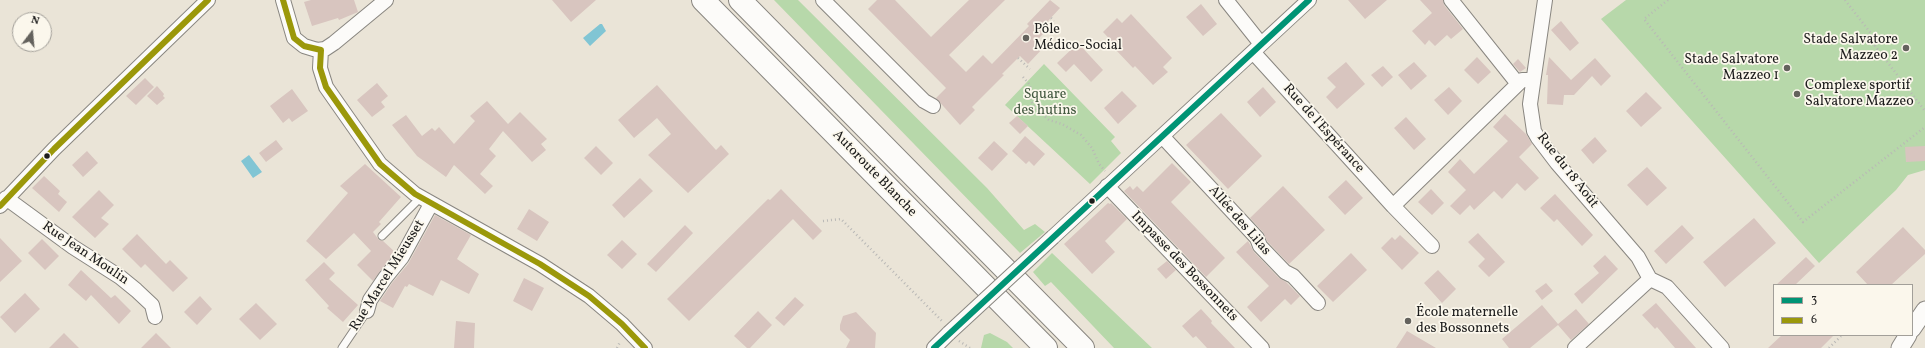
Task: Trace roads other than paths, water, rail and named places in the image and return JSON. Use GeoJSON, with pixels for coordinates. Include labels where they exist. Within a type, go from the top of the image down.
{"type":"FeatureCollection","features":[{"type":"Feature","properties":{"kind":"highway","name":"Autoroute Blanche"},"geometry":{"type":"LineString","coordinates":[[703,0],[1046,348]]}},
{"type":"Feature","properties":{"kind":"highway","name":"Autoroute Blanche"},"geometry":{"type":"LineString","coordinates":[[740,0],[1083,348]]}},
{"type":"Feature","properties":{"kind":"street"},"geometry":{"type":"LineString","coordinates":[[3,202],[54,149],[208,0]]}},
{"type":"Feature","properties":{"kind":"street"},"geometry":{"type":"LineString","coordinates":[[283,0],[294,38],[304,46],[321,50],[334,43],[386,0]]}},
{"type":"Feature","properties":{"kind":"street"},"geometry":{"type":"LineString","coordinates":[[823,0],[924,100],[933,106]]}},
{"type":"Feature","properties":{"kind":"street","name":"Rue de l'Espérance"},"geometry":{"type":"LineString","coordinates":[[1226,0],[1257,48],[1393,206],[1432,246]]}},
{"type":"Feature","properties":{"kind":"street"},"geometry":{"type":"LineString","coordinates":[[934,348],[1110,182],[1309,0]]}},
{"type":"Feature","properties":{"kind":"street"},"geometry":{"type":"LineString","coordinates":[[1451,0],[1518,84]]}},
{"type":"Feature","properties":{"kind":"street","name":"Rue du 18 Août"},"geometry":{"type":"LineString","coordinates":[[1545,0],[1532,80],[1530,104],[1534,131],[1557,163],[1638,257],[1650,279]]}},
{"type":"Feature","properties":{"kind":"street"},"geometry":{"type":"LineString","coordinates":[[321,50],[319,62],[322,79],[380,164],[399,182],[426,201],[540,264],[589,296],[622,324],[645,348]]}},
{"type":"Feature","properties":{"kind":"street"},"geometry":{"type":"LineString","coordinates":[[1393,206],[1518,84],[1524,80],[1532,80]]}},
{"type":"Feature","properties":{"kind":"street","name":"Allée des Lilas"},"geometry":{"type":"LineString","coordinates":[[1162,136],[1257,238],[1260,246],[1285,272],[1293,276],[1318,303]]}},
{"type":"Feature","properties":{"kind":"street","name":"Impasse des Bossonnets"},"geometry":{"type":"LineString","coordinates":[[1110,182],[1262,348]]}},
{"type":"Feature","properties":{"kind":"street","name":"Rue Marcel Mieusset"},"geometry":{"type":"LineString","coordinates":[[367,311],[370,300],[385,278],[402,258],[426,201]]}},
{"type":"Feature","properties":{"kind":"street","name":"Rue Jean Moulin"},"geometry":{"type":"LineString","coordinates":[[3,202],[120,277],[152,305],[155,317]]}},
{"type":"Feature","properties":{"kind":"street"},"geometry":{"type":"LineString","coordinates":[[1575,348],[1650,279],[1667,287],[1722,348]]}},
{"type":"Feature","properties":{"kind":"street"},"geometry":{"type":"LineString","coordinates":[[1913,328],[1925,310]]}},
{"type":"Feature","properties":{"kind":"street"},"geometry":{"type":"LineString","coordinates":[[1900,348],[1907,336]]}},
{"type":"Feature","properties":{"kind":"lane","name":"Rue Marcel Mieusset"},"geometry":{"type":"LineString","coordinates":[[382,236],[426,201]]}},
{"type":"Feature","properties":{"kind":"lane","name":"Rue Marcel Mieusset"},"geometry":{"type":"LineString","coordinates":[[342,348],[367,311]]}},
{"type":"Feature","properties":{"kind":"water"},"geometry":{"type":"Polygon","coordinates":[[[602,24],[606,31],[590,46],[583,38],[602,24]]]}},
{"type":"Feature","properties":{"kind":"water"},"geometry":{"type":"Polygon","coordinates":[[[249,155],[262,172],[253,178],[241,161],[249,155]]]}},
{"type":"Feature","properties":{"kind":"place","name":"Pôle Médico-Social"},"geometry":{"type":"Point","coordinates":[1026,38]}},
{"type":"Feature","properties":{"kind":"place","name":"Stade Salvatore Mazzeo 2"},"geometry":{"type":"Point","coordinates":[1906,48]}},
{"type":"Feature","properties":{"kind":"place","name":"Stade Salvatore Mazzeo 1"},"geometry":{"type":"Point","coordinates":[1787,68]}},
{"type":"Feature","properties":{"kind":"place","name":"Complexe sportif Salvatore Mazzeo"},"geometry":{"type":"Point","coordinates":[1797,94]}},
{"type":"Feature","properties":{"kind":"place","name":"École maternelle des Bossonnets"},"geometry":{"type":"Point","coordinates":[1408,321]}},
{"type":"Feature","properties":{"kind":"park label","name":"Square des hutins"},"geometry":{"type":"Point","coordinates":[1045,104]}}]}
